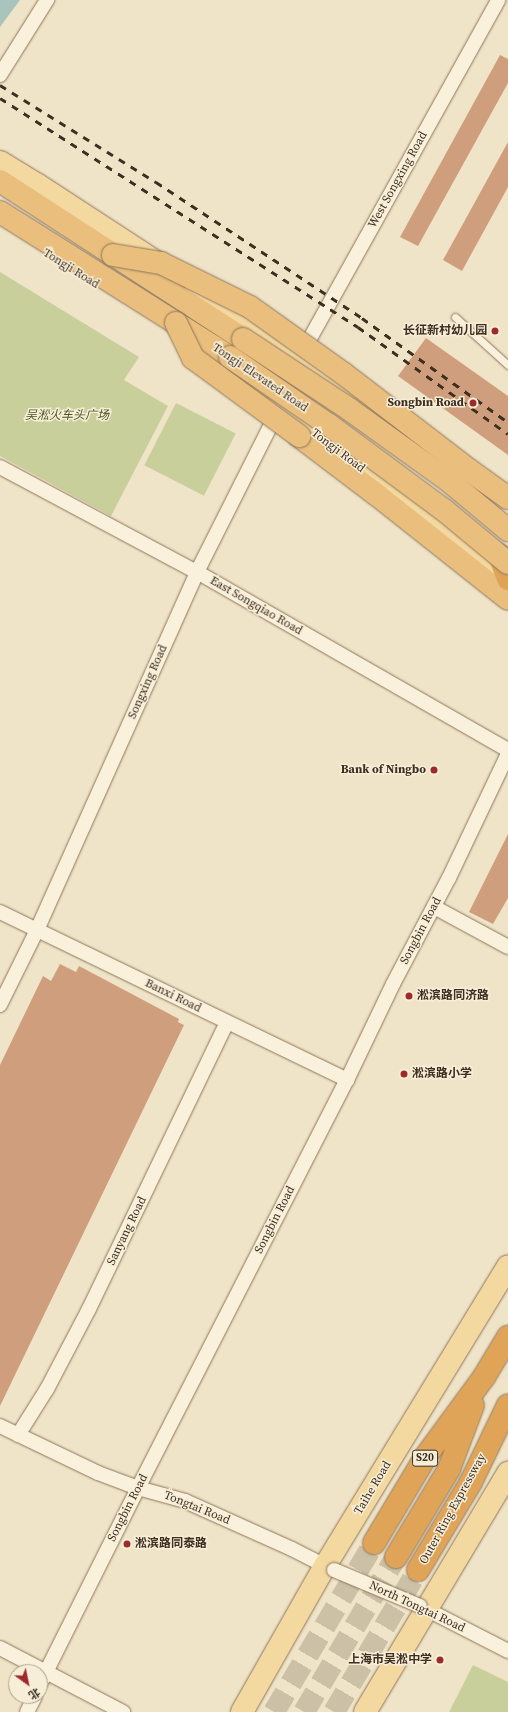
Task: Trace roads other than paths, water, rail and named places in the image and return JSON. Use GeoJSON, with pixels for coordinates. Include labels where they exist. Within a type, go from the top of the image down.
{"type":"FeatureCollection","features":[{"type":"Feature","properties":{"kind":"highway","name":"Tongji Elevated Road"},"geometry":{"type":"LineString","coordinates":[[0,182],[349,409],[448,481],[508,530]]}},
{"type":"Feature","properties":{"kind":"highway","name":"Tongji Elevated Road"},"geometry":{"type":"LineString","coordinates":[[0,212],[176,322],[329,425],[444,510],[503,559]]}},
{"type":"Feature","properties":{"kind":"highway"},"geometry":{"type":"LineString","coordinates":[[113,255],[161,263],[250,307],[338,370],[508,498]]}},
{"type":"Feature","properties":{"kind":"highway"},"geometry":{"type":"LineString","coordinates":[[176,322],[193,358],[300,436],[506,592]]}},
{"type":"Feature","properties":{"kind":"highway"},"geometry":{"type":"LineString","coordinates":[[503,559],[506,592]]}},
{"type":"Feature","properties":{"kind":"highway","name":"Outer Ring Expressway"},"geometry":{"type":"LineString","coordinates":[[374,1543],[426,1456],[484,1377],[508,1337]]}},
{"type":"Feature","properties":{"kind":"highway","name":"Outer Ring Expressway"},"geometry":{"type":"LineString","coordinates":[[449,1469],[484,1377]]}},
{"type":"Feature","properties":{"kind":"highway","name":"Outer Ring Expressway"},"geometry":{"type":"LineString","coordinates":[[396,1557],[449,1469],[508,1400]]}},
{"type":"Feature","properties":{"kind":"highway","name":"Outer Ring Expressway"},"geometry":{"type":"LineString","coordinates":[[418,1570],[471,1482],[508,1405]]}},
{"type":"Feature","properties":{"kind":"main road"},"geometry":{"type":"LineString","coordinates":[[0,162],[38,185],[213,299],[385,420],[508,517]]}},
{"type":"Feature","properties":{"kind":"main road","name":"Tongji Road"},"geometry":{"type":"LineString","coordinates":[[0,225],[96,285],[153,316],[280,407],[455,539],[506,592]]}},
{"type":"Feature","properties":{"kind":"main road","name":"Taihe Road"},"geometry":{"type":"LineString","coordinates":[[242,1712],[330,1568],[508,1266]]}},
{"type":"Feature","properties":{"kind":"main road"},"geometry":{"type":"LineString","coordinates":[[365,1712],[423,1608],[508,1473]]}},
{"type":"Feature","properties":{"kind":"street"},"geometry":{"type":"LineString","coordinates":[[0,75],[47,0]]}},
{"type":"Feature","properties":{"kind":"street","name":"West Songxing Road"},"geometry":{"type":"LineString","coordinates":[[298,360],[498,0]]}},
{"type":"Feature","properties":{"kind":"street","name":"Songxing Road"},"geometry":{"type":"LineString","coordinates":[[0,1005],[37,930],[197,572],[280,407],[298,360]]}},
{"type":"Feature","properties":{"kind":"street","name":"East Songqiao Road"},"geometry":{"type":"LineString","coordinates":[[0,467],[197,572],[508,750]]}},
{"type":"Feature","properties":{"kind":"street","name":"Songbin Road"},"geometry":{"type":"LineString","coordinates":[[48,1667],[347,1080],[393,984],[434,907],[508,754]]}},
{"type":"Feature","properties":{"kind":"street"},"geometry":{"type":"LineString","coordinates":[[434,907],[508,947]]}},
{"type":"Feature","properties":{"kind":"street","name":"Banxi Road"},"geometry":{"type":"LineString","coordinates":[[0,912],[347,1080]]}},
{"type":"Feature","properties":{"kind":"street","name":"Sanyang Road"},"geometry":{"type":"LineString","coordinates":[[18,1435],[60,1366],[90,1309],[227,1022]]}},
{"type":"Feature","properties":{"kind":"street","name":"Tongtai Road"},"geometry":{"type":"LineString","coordinates":[[0,1426],[98,1473],[138,1488],[185,1501],[292,1549],[330,1568]]}},
{"type":"Feature","properties":{"kind":"street","name":"North Tongtai Road"},"geometry":{"type":"LineString","coordinates":[[330,1568],[423,1608],[508,1651]]}},
{"type":"Feature","properties":{"kind":"street"},"geometry":{"type":"LineString","coordinates":[[0,1648],[32,1664]]}},
{"type":"Feature","properties":{"kind":"street"},"geometry":{"type":"LineString","coordinates":[[48,1672],[123,1712]]}},
{"type":"Feature","properties":{"kind":"lane"},"geometry":{"type":"LineString","coordinates":[[455,317],[508,365]]}},
{"type":"Feature","properties":{"kind":"water"},"geometry":{"type":"Polygon","coordinates":[[[0,0],[20,0],[0,27],[0,0]]]}},
{"type":"Feature","properties":{"kind":"tunnel"},"geometry":{"type":"LineString","coordinates":[[274,1712],[374,1543]]}},
{"type":"Feature","properties":{"kind":"tunnel"},"geometry":{"type":"LineString","coordinates":[[304,1712],[396,1557]]}},
{"type":"Feature","properties":{"kind":"tunnel"},"geometry":{"type":"LineString","coordinates":[[334,1712],[418,1570]]}},
{"type":"Feature","properties":{"kind":"railway"},"geometry":{"type":"LineString","coordinates":[[0,85],[156,182],[362,318],[508,422]]}},
{"type":"Feature","properties":{"kind":"railway"},"geometry":{"type":"LineString","coordinates":[[0,98],[358,327],[508,434]]}},
{"type":"Feature","properties":{"kind":"place","name":"长征新村幼儿园"},"geometry":{"type":"Point","coordinates":[495,331]}},
{"type":"Feature","properties":{"kind":"place","name":"Songbin Road"},"geometry":{"type":"Point","coordinates":[473,403]}},
{"type":"Feature","properties":{"kind":"place","name":"Bank of Ningbo"},"geometry":{"type":"Point","coordinates":[434,770]}},
{"type":"Feature","properties":{"kind":"place","name":"淞滨路同济路"},"geometry":{"type":"Point","coordinates":[409,996]}},
{"type":"Feature","properties":{"kind":"place","name":"淞滨路小学"},"geometry":{"type":"Point","coordinates":[404,1074]}},
{"type":"Feature","properties":{"kind":"place","name":"淞滨路同泰路"},"geometry":{"type":"Point","coordinates":[127,1544]}},
{"type":"Feature","properties":{"kind":"place","name":"上海市吴淞中学"},"geometry":{"type":"Point","coordinates":[440,1660]}},
{"type":"Feature","properties":{"kind":"park label","name":"吴淞火车头广场"},"geometry":{"type":"Point","coordinates":[67,416]}}]}
